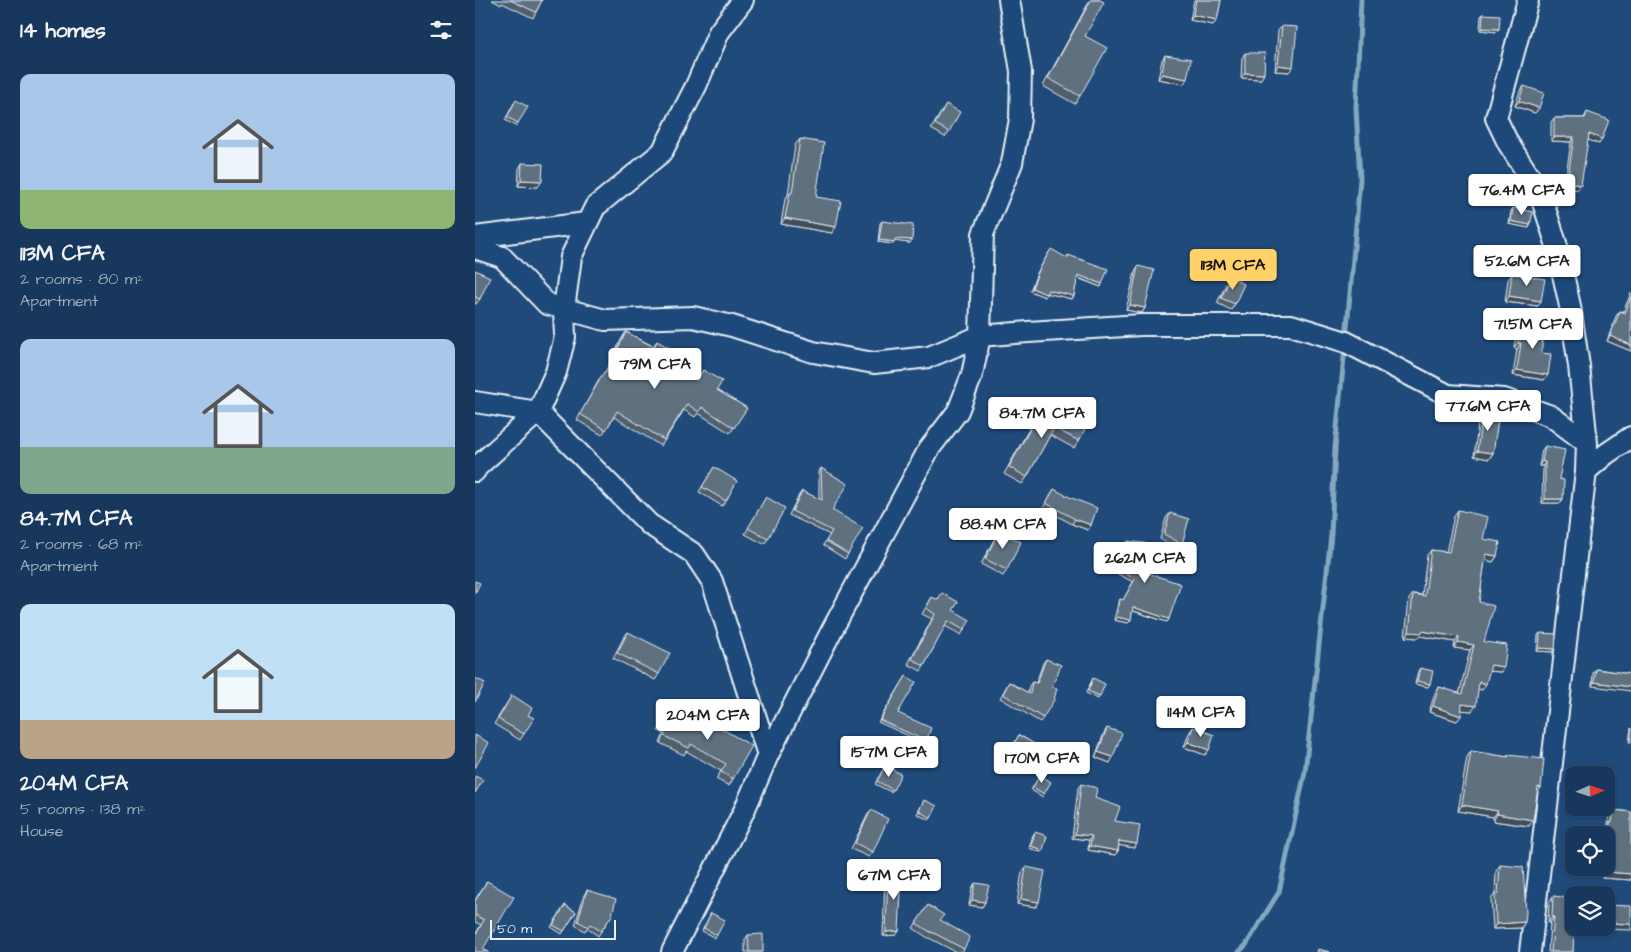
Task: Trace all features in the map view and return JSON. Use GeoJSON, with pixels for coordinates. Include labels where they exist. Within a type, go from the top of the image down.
{"type":"FeatureCollection","features":[{"type":"Feature","properties":{"kind":"street"},"geometry":{"type":"LineString","coordinates":[[475,471],[477,467],[538,412],[556,372],[565,338],[564,309],[571,258],[595,207],[662,152],[696,86],[719,32],[743,0]]}},
{"type":"Feature","properties":{"kind":"street"},"geometry":{"type":"LineString","coordinates":[[672,952],[744,812],[768,755],[831,630],[929,449],[958,411],[972,375],[980,336],[983,234],[1012,163],[1020,119],[1021,71],[1009,0]]}},
{"type":"Feature","properties":{"kind":"street"},"geometry":{"type":"LineString","coordinates":[[1528,0],[1496,118],[1508,143],[1541,193],[1556,243],[1570,306],[1579,366],[1587,443],[1586,471],[1530,952]]}},
{"type":"Feature","properties":{"kind":"street"},"geometry":{"type":"LineString","coordinates":[[475,237],[586,223]]}},
{"type":"Feature","properties":{"kind":"street"},"geometry":{"type":"LineString","coordinates":[[475,248],[502,258],[547,304],[564,309],[605,320],[693,317],[732,326],[813,352],[874,363],[929,357],[980,336],[1141,325],[1291,325],[1345,342],[1448,395],[1504,399],[1551,416],[1587,443]]}},
{"type":"Feature","properties":{"kind":"street"},"geometry":{"type":"LineString","coordinates":[[475,402],[538,412],[649,524],[694,554],[712,580],[768,755]]}},
{"type":"Feature","properties":{"kind":"street"},"geometry":{"type":"LineString","coordinates":[[1586,471],[1606,454],[1631,437]]}},
{"type":"Feature","properties":{"kind":"building"},"geometry":{"type":"Polygon","coordinates":[[[510,0],[542,0],[536,12],[510,0]]]}},
{"type":"Feature","properties":{"kind":"building"},"geometry":{"type":"Polygon","coordinates":[[[1091,0],[1104,2],[1085,36],[1107,48],[1080,96],[1048,78],[1091,0]]]}},
{"type":"Feature","properties":{"kind":"building"},"geometry":{"type":"Polygon","coordinates":[[[1196,0],[1221,0],[1217,20],[1193,15],[1196,0]]]}},
{"type":"Feature","properties":{"kind":"building"},"geometry":{"type":"Polygon","coordinates":[[[1483,14],[1500,15],[1499,29],[1482,28],[1483,14]]]}},
{"type":"Feature","properties":{"kind":"building"},"geometry":{"type":"Polygon","coordinates":[[[1282,26],[1297,27],[1293,67],[1278,65],[1282,26]]]}},
{"type":"Feature","properties":{"kind":"building"},"geometry":{"type":"Polygon","coordinates":[[[1245,53],[1265,53],[1264,74],[1245,73],[1245,53]]]}},
{"type":"Feature","properties":{"kind":"building"},"geometry":{"type":"Polygon","coordinates":[[[1165,55],[1191,59],[1187,79],[1162,74],[1165,55]]]}},
{"type":"Feature","properties":{"kind":"building"},"geometry":{"type":"Polygon","coordinates":[[[1524,86],[1544,93],[1539,108],[1519,101],[1524,86]]]}},
{"type":"Feature","properties":{"kind":"building"},"geometry":{"type":"Polygon","coordinates":[[[516,100],[528,107],[518,123],[507,117],[516,100]]]}},
{"type":"Feature","properties":{"kind":"building"},"geometry":{"type":"Polygon","coordinates":[[[946,104],[960,112],[949,132],[935,124],[946,104]]]}},
{"type":"Feature","properties":{"kind":"building"},"geometry":{"type":"Polygon","coordinates":[[[1587,112],[1609,120],[1602,139],[1589,134],[1581,185],[1567,183],[1574,137],[1554,137],[1554,118],[1585,118],[1587,112]]]}},
{"type":"Feature","properties":{"kind":"building"},"geometry":{"type":"Polygon","coordinates":[[[800,139],[824,143],[816,197],[841,201],[836,227],[785,218],[790,193],[792,193],[800,139]]]}},
{"type":"Feature","properties":{"kind":"building"},"geometry":{"type":"Polygon","coordinates":[[[522,163],[543,164],[542,181],[521,180],[522,163]]]}},
{"type":"Feature","properties":{"kind":"building"},"geometry":{"type":"Polygon","coordinates":[[[1513,208],[1533,212],[1530,225],[1511,221],[1513,208]]]}},
{"type":"Feature","properties":{"kind":"building"},"geometry":{"type":"Polygon","coordinates":[[[882,221],[913,225],[912,240],[895,239],[895,242],[879,240],[882,221]]]}},
{"type":"Feature","properties":{"kind":"building"},"geometry":{"type":"Polygon","coordinates":[[[1051,249],[1067,258],[1068,255],[1108,269],[1102,284],[1078,275],[1074,296],[1048,290],[1046,294],[1032,288],[1039,270],[1051,249]]]}},
{"type":"Feature","properties":{"kind":"building"},"geometry":{"type":"Polygon","coordinates":[[[1138,266],[1154,270],[1145,308],[1130,305],[1138,266]]]}},
{"type":"Feature","properties":{"kind":"building"},"geometry":{"type":"Polygon","coordinates":[[[475,270],[490,277],[480,299],[475,297],[475,270]]]}},
{"type":"Feature","properties":{"kind":"building"},"geometry":{"type":"Polygon","coordinates":[[[1512,274],[1545,279],[1541,301],[1509,296],[1512,274]]]}},
{"type":"Feature","properties":{"kind":"building"},"geometry":{"type":"Polygon","coordinates":[[[1231,277],[1244,284],[1235,304],[1221,298],[1231,277]]]}},
{"type":"Feature","properties":{"kind":"building"},"geometry":{"type":"Polygon","coordinates":[[[1631,297],[1631,345],[1610,336],[1620,311],[1625,313],[1631,297]]]}},
{"type":"Feature","properties":{"kind":"building"},"geometry":{"type":"Polygon","coordinates":[[[1520,323],[1545,327],[1541,353],[1551,354],[1548,375],[1517,370],[1521,343],[1518,343],[1520,323]]]}},
{"type":"Feature","properties":{"kind":"building"},"geometry":{"type":"Polygon","coordinates":[[[626,332],[654,347],[657,341],[680,354],[674,366],[697,380],[703,370],[722,381],[717,390],[747,408],[734,428],[702,407],[699,412],[687,404],[664,440],[617,411],[606,430],[580,414],[604,372],[606,373],[626,332]]]}},
{"type":"Feature","properties":{"kind":"building"},"geometry":{"type":"Polygon","coordinates":[[[1043,406],[1085,429],[1079,441],[1054,428],[1027,477],[1009,467],[1043,406]]]}},
{"type":"Feature","properties":{"kind":"building"},"geometry":{"type":"Polygon","coordinates":[[[1483,412],[1499,414],[1493,453],[1477,451],[1483,412]]]}},
{"type":"Feature","properties":{"kind":"building"},"geometry":{"type":"Polygon","coordinates":[[[1545,446],[1565,450],[1559,479],[1564,480],[1563,499],[1545,499],[1545,462],[1542,461],[1545,446]]]}},
{"type":"Feature","properties":{"kind":"building"},"geometry":{"type":"Polygon","coordinates":[[[714,467],[737,481],[726,501],[702,487],[714,467]]]}},
{"type":"Feature","properties":{"kind":"building"},"geometry":{"type":"Polygon","coordinates":[[[821,468],[848,484],[832,510],[863,528],[848,554],[826,541],[832,531],[792,511],[802,491],[822,500],[821,468]]]}},
{"type":"Feature","properties":{"kind":"building"},"geometry":{"type":"Polygon","coordinates":[[[1054,489],[1097,508],[1091,525],[1075,519],[1046,503],[1054,489]]]}},
{"type":"Feature","properties":{"kind":"building"},"geometry":{"type":"Polygon","coordinates":[[[766,497],[785,508],[768,539],[748,528],[766,497]]]}},
{"type":"Feature","properties":{"kind":"building"},"geometry":{"type":"Polygon","coordinates":[[[1458,510],[1488,517],[1483,539],[1500,542],[1497,556],[1486,554],[1479,602],[1494,606],[1484,642],[1507,645],[1504,667],[1491,665],[1486,684],[1479,682],[1476,706],[1462,704],[1461,716],[1433,706],[1439,687],[1462,694],[1474,645],[1458,642],[1459,637],[1422,631],[1422,633],[1409,632],[1413,594],[1425,596],[1431,550],[1449,552],[1458,510]]]}},
{"type":"Feature","properties":{"kind":"building"},"geometry":{"type":"Polygon","coordinates":[[[1170,513],[1189,519],[1182,544],[1164,534],[1170,513]]]}},
{"type":"Feature","properties":{"kind":"building"},"geometry":{"type":"Polygon","coordinates":[[[999,531],[1021,542],[1007,570],[985,559],[999,531]]]}},
{"type":"Feature","properties":{"kind":"building"},"geometry":{"type":"Polygon","coordinates":[[[1128,541],[1157,545],[1148,573],[1181,584],[1169,619],[1133,607],[1131,620],[1117,617],[1120,599],[1123,600],[1135,579],[1118,569],[1123,559],[1119,557],[1128,541]]]}},
{"type":"Feature","properties":{"kind":"building"},"geometry":{"type":"Polygon","coordinates":[[[475,581],[480,583],[475,593],[475,581]]]}},
{"type":"Feature","properties":{"kind":"building"},"geometry":{"type":"Polygon","coordinates":[[[942,593],[958,602],[953,610],[970,620],[964,630],[948,621],[924,666],[912,659],[935,614],[926,608],[932,597],[938,600],[942,593]]]}},
{"type":"Feature","properties":{"kind":"building"},"geometry":{"type":"Polygon","coordinates":[[[628,632],[670,653],[659,674],[617,653],[628,632]]]}},
{"type":"Feature","properties":{"kind":"building"},"geometry":{"type":"Polygon","coordinates":[[[1540,633],[1556,634],[1555,649],[1539,648],[1540,633]]]}},
{"type":"Feature","properties":{"kind":"building"},"geometry":{"type":"Polygon","coordinates":[[[1046,659],[1061,665],[1052,687],[1057,688],[1054,700],[1043,718],[1003,694],[1009,682],[1030,694],[1032,682],[1037,683],[1046,659]]]}},
{"type":"Feature","properties":{"kind":"building"},"geometry":{"type":"Polygon","coordinates":[[[1420,668],[1433,671],[1430,684],[1417,681],[1420,668]]]}},
{"type":"Feature","properties":{"kind":"building"},"geometry":{"type":"Polygon","coordinates":[[[1596,669],[1631,674],[1631,687],[1594,682],[1596,669]]]}},
{"type":"Feature","properties":{"kind":"building"},"geometry":{"type":"Polygon","coordinates":[[[906,676],[916,682],[898,713],[931,728],[926,741],[880,720],[906,676]]]}},
{"type":"Feature","properties":{"kind":"building"},"geometry":{"type":"Polygon","coordinates":[[[475,678],[485,683],[475,702],[475,678]]]}},
{"type":"Feature","properties":{"kind":"building"},"geometry":{"type":"Polygon","coordinates":[[[1093,678],[1105,684],[1100,696],[1088,691],[1093,678]]]}},
{"type":"Feature","properties":{"kind":"building"},"geometry":{"type":"Polygon","coordinates":[[[512,695],[532,708],[528,715],[534,718],[524,734],[498,719],[512,695]]]}},
{"type":"Feature","properties":{"kind":"building"},"geometry":{"type":"Polygon","coordinates":[[[671,709],[707,727],[710,722],[752,746],[733,779],[721,772],[726,764],[691,744],[689,748],[664,736],[669,727],[663,724],[671,709]]]}},
{"type":"Feature","properties":{"kind":"building"},"geometry":{"type":"Polygon","coordinates":[[[1193,727],[1214,735],[1209,750],[1188,742],[1193,727]]]}},
{"type":"Feature","properties":{"kind":"building"},"geometry":{"type":"Polygon","coordinates":[[[1107,728],[1122,733],[1113,757],[1098,752],[1107,728]]]}},
{"type":"Feature","properties":{"kind":"building"},"geometry":{"type":"Polygon","coordinates":[[[475,735],[489,743],[475,768],[475,735]]]}},
{"type":"Feature","properties":{"kind":"building"},"geometry":{"type":"Polygon","coordinates":[[[1019,735],[1041,748],[1034,759],[1012,747],[1019,735]]]}},
{"type":"Feature","properties":{"kind":"building"},"geometry":{"type":"Polygon","coordinates":[[[1471,751],[1508,757],[1508,755],[1544,759],[1541,788],[1538,787],[1533,820],[1497,814],[1498,811],[1462,805],[1471,751]]]}},
{"type":"Feature","properties":{"kind":"building"},"geometry":{"type":"Polygon","coordinates":[[[885,766],[901,774],[893,790],[877,781],[885,766]]]}},
{"type":"Feature","properties":{"kind":"building"},"geometry":{"type":"Polygon","coordinates":[[[1040,775],[1051,782],[1044,794],[1033,787],[1040,775]]]}},
{"type":"Feature","properties":{"kind":"building"},"geometry":{"type":"Polygon","coordinates":[[[475,776],[483,780],[475,793],[475,776]]]}},
{"type":"Feature","properties":{"kind":"building"},"geometry":{"type":"Polygon","coordinates":[[[1081,784],[1097,788],[1095,798],[1120,807],[1115,821],[1140,825],[1137,844],[1119,841],[1118,851],[1090,846],[1092,836],[1075,834],[1081,784]]]}},
{"type":"Feature","properties":{"kind":"building"},"geometry":{"type":"Polygon","coordinates":[[[924,800],[937,806],[931,818],[919,811],[924,800]]]}},
{"type":"Feature","properties":{"kind":"building"},"geometry":{"type":"Polygon","coordinates":[[[871,810],[888,819],[873,852],[855,843],[871,810]]]}},
{"type":"Feature","properties":{"kind":"building"},"geometry":{"type":"Polygon","coordinates":[[[1615,810],[1631,812],[1631,874],[1615,873],[1615,826],[1610,826],[1610,822],[1612,822],[1615,810]]]}},
{"type":"Feature","properties":{"kind":"building"},"geometry":{"type":"Polygon","coordinates":[[[1035,832],[1047,836],[1043,850],[1031,846],[1035,832]]]}},
{"type":"Feature","properties":{"kind":"building"},"geometry":{"type":"Polygon","coordinates":[[[1500,865],[1523,867],[1525,922],[1496,924],[1495,894],[1498,894],[1500,865]]]}},
{"type":"Feature","properties":{"kind":"building"},"geometry":{"type":"Polygon","coordinates":[[[1026,867],[1045,871],[1039,902],[1021,899],[1026,867]]]}},
{"type":"Feature","properties":{"kind":"building"},"geometry":{"type":"Polygon","coordinates":[[[888,872],[902,872],[899,931],[886,932],[888,872]]]}},
{"type":"Feature","properties":{"kind":"building"},"geometry":{"type":"Polygon","coordinates":[[[487,881],[514,897],[483,949],[489,952],[475,952],[475,936],[484,920],[475,915],[475,901],[487,881]]]}},
{"type":"Feature","properties":{"kind":"building"},"geometry":{"type":"Polygon","coordinates":[[[975,883],[989,885],[985,902],[972,900],[975,883]]]}},
{"type":"Feature","properties":{"kind":"building"},"geometry":{"type":"Polygon","coordinates":[[[587,890],[616,899],[612,915],[601,931],[590,924],[588,927],[578,921],[587,890]]]}},
{"type":"Feature","properties":{"kind":"building"},"geometry":{"type":"Polygon","coordinates":[[[1553,896],[1565,897],[1565,936],[1574,936],[1573,952],[1551,952],[1554,917],[1552,917],[1553,896]]]}},
{"type":"Feature","properties":{"kind":"building"},"geometry":{"type":"Polygon","coordinates":[[[565,905],[576,912],[564,931],[553,925],[565,905]]]}},
{"type":"Feature","properties":{"kind":"building"},"geometry":{"type":"Polygon","coordinates":[[[928,905],[944,915],[940,920],[970,937],[964,949],[916,923],[928,905]]]}},
{"type":"Feature","properties":{"kind":"building"},"geometry":{"type":"Polygon","coordinates":[[[1615,905],[1631,906],[1631,924],[1615,923],[1615,905]]]}},
{"type":"Feature","properties":{"kind":"building"},"geometry":{"type":"Polygon","coordinates":[[[711,913],[725,920],[717,935],[704,928],[711,913]]]}},
{"type":"Feature","properties":{"kind":"building"},"geometry":{"type":"Polygon","coordinates":[[[763,934],[763,952],[749,952],[748,935],[763,934]]]}},
{"type":"Feature","properties":{"kind":"building"},"geometry":{"type":"Polygon","coordinates":[[[1318,949],[1330,952],[1317,952],[1318,949]]]}},
{"type":"Feature","properties":{"kind":"waterway"},"geometry":{"type":"LineString","coordinates":[[1346,339],[1360,179],[1356,108],[1361,0]]}},
{"type":"Feature","properties":{"kind":"waterway"},"geometry":{"type":"LineString","coordinates":[[1239,952],[1246,945],[1279,892],[1305,772],[1331,535],[1335,448],[1345,347]]}}]}
